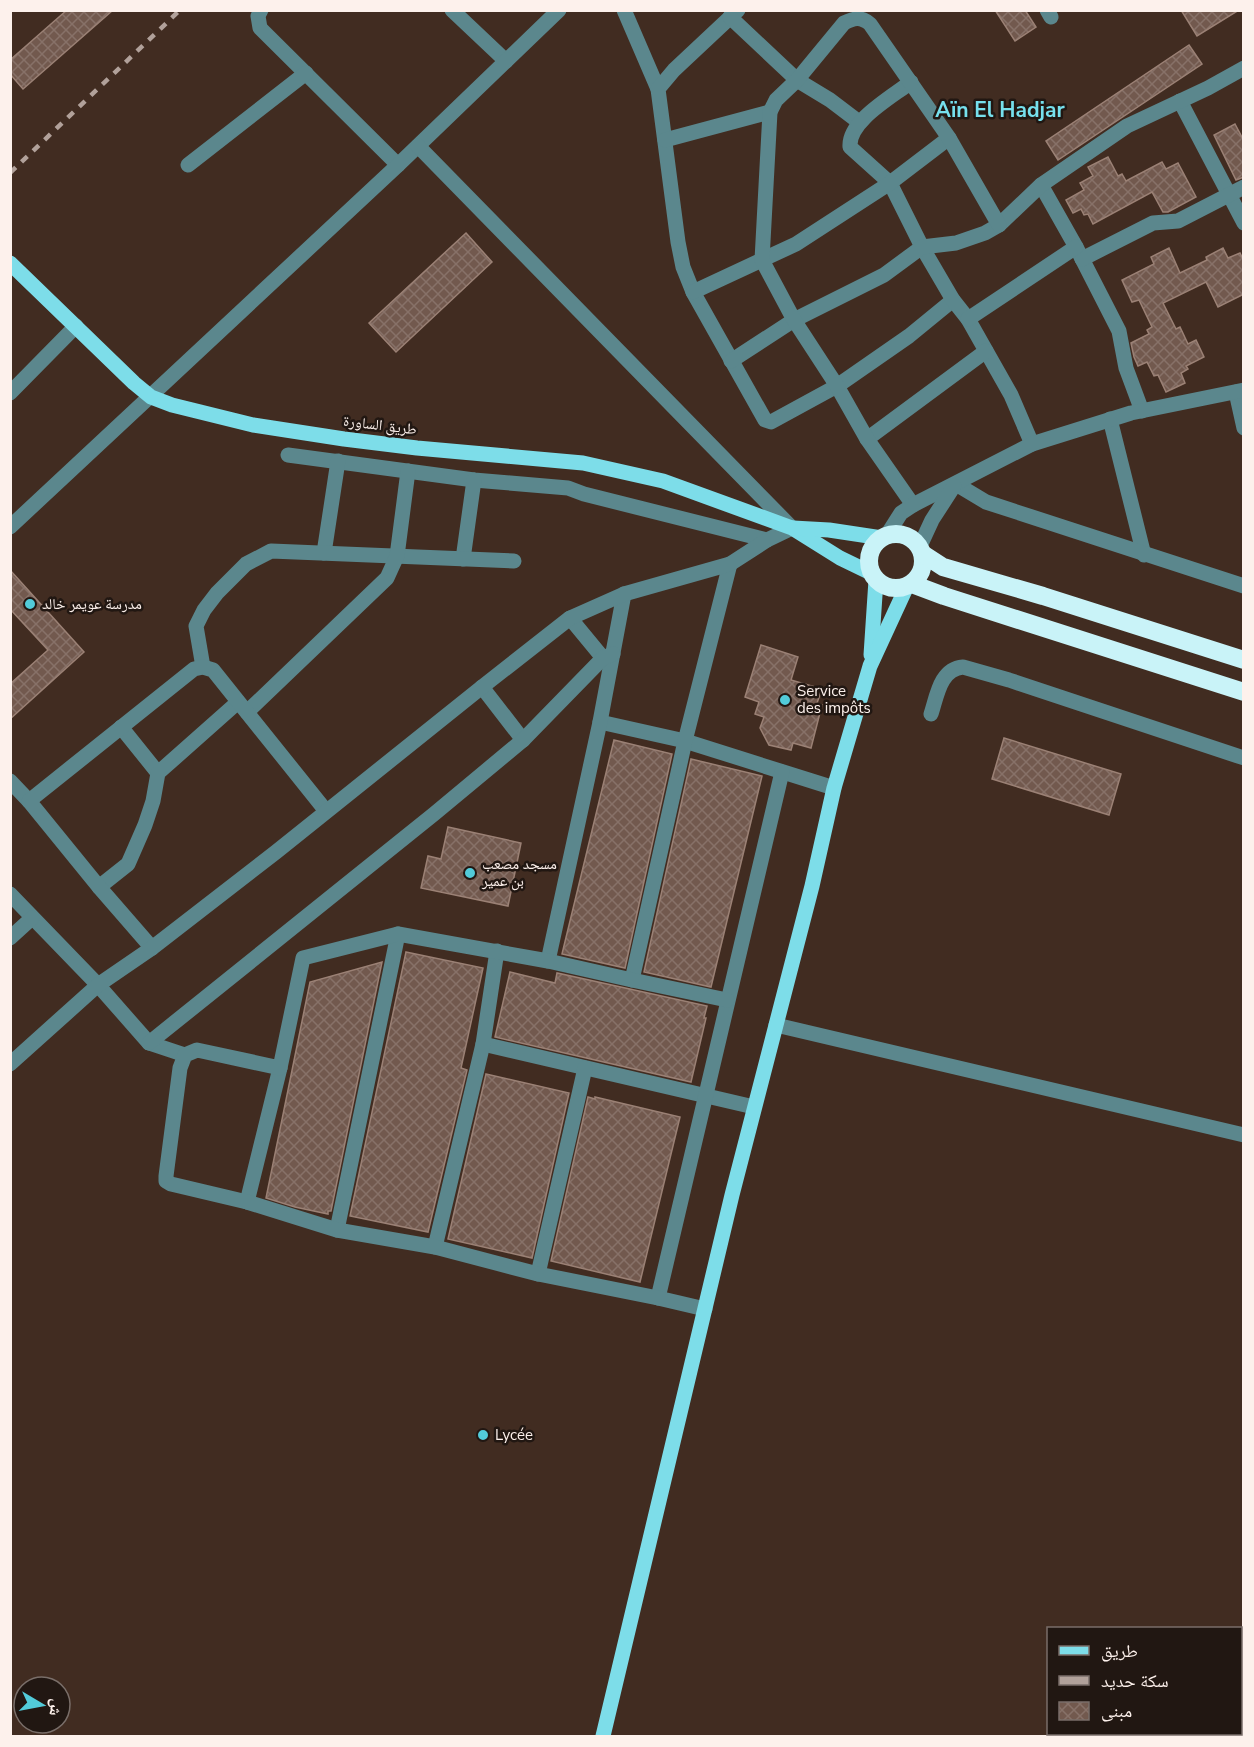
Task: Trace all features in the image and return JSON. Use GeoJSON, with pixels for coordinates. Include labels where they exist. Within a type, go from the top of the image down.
{"type":"FeatureCollection","features":[{"type":"Feature","properties":{"kind":"highway"},"geometry":{"type":"LineString","coordinates":[[1244,660],[944,567],[921,550],[913,539],[905,535],[896,534],[884,537],[872,549],[869,565],[874,576],[890,588],[909,586],[944,596],[1244,692]]}},
{"type":"Feature","properties":{"kind":"highway"},"geometry":{"type":"LineString","coordinates":[[909,586],[922,571],[924,562],[921,550]]}},
{"type":"Feature","properties":{"kind":"main road","name":"طريق الساورة"},"geometry":{"type":"LineString","coordinates":[[10,263],[134,383],[151,397],[172,405],[253,425],[344,440],[583,463],[663,481],[792,528]]}},
{"type":"Feature","properties":{"kind":"main road"},"geometry":{"type":"LineString","coordinates":[[792,528],[884,537]]}},
{"type":"Feature","properties":{"kind":"main road"},"geometry":{"type":"LineString","coordinates":[[792,528],[874,576],[870,666]]}},
{"type":"Feature","properties":{"kind":"main road"},"geometry":{"type":"LineString","coordinates":[[603,1737],[754,1107],[812,886],[834,788],[870,666],[909,586]]}},
{"type":"Feature","properties":{"kind":"street"},"geometry":{"type":"LineString","coordinates":[[261,10],[258,16],[260,28],[398,165]]}},
{"type":"Feature","properties":{"kind":"street"},"geometry":{"type":"LineString","coordinates":[[452,10],[506,61]]}},
{"type":"Feature","properties":{"kind":"street"},"geometry":{"type":"LineString","coordinates":[[10,527],[398,165],[559,10]]}},
{"type":"Feature","properties":{"kind":"street"},"geometry":{"type":"LineString","coordinates":[[624,10],[658,89],[683,267],[693,292],[767,422],[771,422],[837,386],[909,336],[953,300]]}},
{"type":"Feature","properties":{"kind":"street"},"geometry":{"type":"LineString","coordinates":[[658,89],[674,70],[734,14],[797,80],[830,100],[859,122]]}},
{"type":"Feature","properties":{"kind":"street"},"geometry":{"type":"LineString","coordinates":[[913,505],[867,439],[795,320],[762,260],[770,112],[776,100],[797,80],[844,23],[853,18],[860,18],[870,24],[949,138],[999,225]]}},
{"type":"Feature","properties":{"kind":"street"},"geometry":{"type":"LineString","coordinates":[[731,361],[795,320],[884,275],[922,246],[956,243],[985,233],[999,225],[1041,185],[1127,126],[1244,68]]}},
{"type":"Feature","properties":{"kind":"street"},"geometry":{"type":"LineString","coordinates":[[188,165],[306,73]]}},
{"type":"Feature","properties":{"kind":"street"},"geometry":{"type":"LineString","coordinates":[[911,82],[859,122],[851,134],[850,147],[890,183],[922,246],[953,300],[968,319],[1011,395],[1032,444]]}},
{"type":"Feature","properties":{"kind":"street"},"geometry":{"type":"LineString","coordinates":[[1180,101],[1244,223]]}},
{"type":"Feature","properties":{"kind":"street"},"geometry":{"type":"LineString","coordinates":[[665,140],[770,112]]}},
{"type":"Feature","properties":{"kind":"street"},"geometry":{"type":"LineString","coordinates":[[693,292],[796,244],[890,183],[949,138]]}},
{"type":"Feature","properties":{"kind":"street"},"geometry":{"type":"LineString","coordinates":[[10,1064],[98,985],[152,948],[570,618],[624,594],[730,564],[767,540],[792,528],[417,146]]}},
{"type":"Feature","properties":{"kind":"street"},"geometry":{"type":"LineString","coordinates":[[1041,185],[1119,331],[1126,368],[1142,411]]}},
{"type":"Feature","properties":{"kind":"street"},"geometry":{"type":"LineString","coordinates":[[968,319],[1079,253],[1153,223],[1178,221],[1244,188]]}},
{"type":"Feature","properties":{"kind":"street"},"geometry":{"type":"LineString","coordinates":[[10,393],[76,326]]}},
{"type":"Feature","properties":{"kind":"street"},"geometry":{"type":"LineString","coordinates":[[867,439],[986,351]]}},
{"type":"Feature","properties":{"kind":"street"},"geometry":{"type":"LineString","coordinates":[[884,537],[901,513],[987,466],[1032,444],[1110,419],[1240,391],[1244,428]]}},
{"type":"Feature","properties":{"kind":"street"},"geometry":{"type":"LineString","coordinates":[[1110,419],[1144,555]]}},
{"type":"Feature","properties":{"kind":"street"},"geometry":{"type":"LineString","coordinates":[[288,455],[474,480],[568,488],[767,540]]}},
{"type":"Feature","properties":{"kind":"street"},"geometry":{"type":"LineString","coordinates":[[324,553],[338,462]]}},
{"type":"Feature","properties":{"kind":"street"},"geometry":{"type":"LineString","coordinates":[[99,887],[128,864],[153,801],[158,773],[243,707],[387,578],[398,556],[408,471]]}},
{"type":"Feature","properties":{"kind":"street"},"geometry":{"type":"LineString","coordinates":[[463,559],[474,480]]}},
{"type":"Feature","properties":{"kind":"street"},"geometry":{"type":"LineString","coordinates":[[956,484],[986,502],[1244,586]]}},
{"type":"Feature","properties":{"kind":"street"},"geometry":{"type":"LineString","coordinates":[[921,550],[932,520],[956,484]]}},
{"type":"Feature","properties":{"kind":"street"},"geometry":{"type":"LineString","coordinates":[[203,667],[196,626],[204,610],[217,592],[246,564],[271,551],[514,561]]}},
{"type":"Feature","properties":{"kind":"street"},"geometry":{"type":"LineString","coordinates":[[632,980],[685,741],[730,564]]}},
{"type":"Feature","properties":{"kind":"street"},"geometry":{"type":"LineString","coordinates":[[548,961],[600,722],[608,656],[624,594]]}},
{"type":"Feature","properties":{"kind":"street"},"geometry":{"type":"LineString","coordinates":[[570,618],[608,656]]}},
{"type":"Feature","properties":{"kind":"street"},"geometry":{"type":"LineString","coordinates":[[149,1043],[523,740],[608,656]]}},
{"type":"Feature","properties":{"kind":"street"},"geometry":{"type":"LineString","coordinates":[[29,801],[194,669],[203,667],[213,670],[326,811]]}},
{"type":"Feature","properties":{"kind":"street"},"geometry":{"type":"LineString","coordinates":[[931,714],[943,677],[963,667],[1009,680],[1244,758]]}},
{"type":"Feature","properties":{"kind":"street"},"geometry":{"type":"LineString","coordinates":[[482,687],[523,740]]}},
{"type":"Feature","properties":{"kind":"street"},"geometry":{"type":"LineString","coordinates":[[600,722],[685,741],[834,788]]}},
{"type":"Feature","properties":{"kind":"street"},"geometry":{"type":"LineString","coordinates":[[121,727],[158,773]]}},
{"type":"Feature","properties":{"kind":"street"},"geometry":{"type":"LineString","coordinates":[[658,1298],[782,772]]}},
{"type":"Feature","properties":{"kind":"street"},"geometry":{"type":"LineString","coordinates":[[10,781],[152,948]]}},
{"type":"Feature","properties":{"kind":"street"},"geometry":{"type":"LineString","coordinates":[[10,894],[98,985],[149,1043],[185,1055],[197,1050],[280,1068]]}},
{"type":"Feature","properties":{"kind":"street"},"geometry":{"type":"LineString","coordinates":[[10,938],[32,918]]}},
{"type":"Feature","properties":{"kind":"street"},"geometry":{"type":"LineString","coordinates":[[247,1202],[280,1068],[303,958],[398,934],[548,961],[727,1000]]}},
{"type":"Feature","properties":{"kind":"street"},"geometry":{"type":"LineString","coordinates":[[338,1230],[398,934]]}},
{"type":"Feature","properties":{"kind":"street"},"geometry":{"type":"LineString","coordinates":[[435,1247],[483,1044],[497,951]]}},
{"type":"Feature","properties":{"kind":"street"},"geometry":{"type":"LineString","coordinates":[[776,1025],[1244,1135]]}},
{"type":"Feature","properties":{"kind":"street"},"geometry":{"type":"LineString","coordinates":[[483,1044],[754,1107]]}},
{"type":"Feature","properties":{"kind":"street"},"geometry":{"type":"LineString","coordinates":[[185,1055],[180,1068],[166,1181],[171,1184],[247,1202],[338,1230],[435,1247],[538,1274],[705,1309]]}},
{"type":"Feature","properties":{"kind":"street"},"geometry":{"type":"LineString","coordinates":[[538,1274],[585,1068]]}},
{"type":"Feature","properties":{"kind":"building"},"geometry":{"type":"Polygon","coordinates":[[[67,10],[113,10],[23,89],[10,74],[10,60],[67,10]]]}},
{"type":"Feature","properties":{"kind":"building"},"geometry":{"type":"Polygon","coordinates":[[[995,10],[1025,10],[1036,27],[1015,41],[995,10]]]}},
{"type":"Feature","properties":{"kind":"building"},"geometry":{"type":"Polygon","coordinates":[[[1181,10],[1239,10],[1197,36],[1181,10]]]}},
{"type":"Feature","properties":{"kind":"building"},"geometry":{"type":"Polygon","coordinates":[[[1189,45],[1202,64],[1058,160],[1046,141],[1189,45]]]}},
{"type":"Feature","properties":{"kind":"building"},"geometry":{"type":"Polygon","coordinates":[[[1235,124],[1244,141],[1244,177],[1236,180],[1214,135],[1235,124]]]}},
{"type":"Feature","properties":{"kind":"building"},"geometry":{"type":"Polygon","coordinates":[[[1108,157],[1118,176],[1122,174],[1126,181],[1162,162],[1166,169],[1178,163],[1196,197],[1168,212],[1163,212],[1152,192],[1093,224],[1088,214],[1084,215],[1081,209],[1073,213],[1066,200],[1084,190],[1080,183],[1093,176],[1088,167],[1108,157]]]}},
{"type":"Feature","properties":{"kind":"building"},"geometry":{"type":"Polygon","coordinates":[[[466,233],[492,262],[396,352],[369,323],[466,233]]]}},
{"type":"Feature","properties":{"kind":"building"},"geometry":{"type":"Polygon","coordinates":[[[1169,248],[1180,273],[1207,260],[1206,257],[1223,248],[1228,258],[1240,253],[1244,261],[1244,294],[1218,307],[1206,282],[1163,303],[1176,329],[1180,327],[1188,344],[1196,340],[1204,357],[1186,366],[1188,369],[1181,373],[1185,383],[1166,392],[1158,375],[1154,376],[1147,362],[1138,366],[1134,357],[1131,343],[1149,334],[1147,330],[1152,327],[1139,300],[1132,302],[1122,280],[1154,264],[1151,257],[1169,248]]]}},
{"type":"Feature","properties":{"kind":"building","name":"مدرسة عويمر خالد"},"geometry":{"type":"Polygon","coordinates":[[[10,570],[84,652],[10,719],[10,684],[48,650],[10,609],[10,570]]]}},
{"type":"Feature","properties":{"kind":"building","name":"Service des impôts"},"geometry":{"type":"Polygon","coordinates":[[[761,645],[798,657],[791,680],[822,689],[817,703],[822,705],[811,748],[793,743],[791,750],[769,745],[760,728],[764,717],[755,714],[759,702],[745,697],[761,645]]]}},
{"type":"Feature","properties":{"kind":"building"},"geometry":{"type":"Polygon","coordinates":[[[1004,738],[1121,774],[1109,815],[992,779],[1004,738]]]}},
{"type":"Feature","properties":{"kind":"building"},"geometry":{"type":"Polygon","coordinates":[[[614,740],[672,754],[625,968],[562,954],[614,740]]]}},
{"type":"Feature","properties":{"kind":"building"},"geometry":{"type":"Polygon","coordinates":[[[691,759],[762,776],[711,987],[644,972],[691,759]]]}},
{"type":"Feature","properties":{"kind":"building","name":"مسجد مصعب بن عمير"},"geometry":{"type":"Polygon","coordinates":[[[448,827],[521,843],[508,906],[421,888],[428,856],[441,859],[448,827]]]}},
{"type":"Feature","properties":{"kind":"building"},"geometry":{"type":"Polygon","coordinates":[[[406,952],[483,968],[461,1068],[467,1070],[428,1232],[350,1216],[406,952]]]}},
{"type":"Feature","properties":{"kind":"building"},"geometry":{"type":"Polygon","coordinates":[[[382,962],[331,1211],[328,1211],[328,1214],[266,1198],[310,982],[382,962]]]}},
{"type":"Feature","properties":{"kind":"building"},"geometry":{"type":"Polygon","coordinates":[[[510,972],[555,983],[557,973],[707,1006],[691,1082],[495,1037],[510,972]]]}},
{"type":"Feature","properties":{"kind":"building"},"geometry":{"type":"Polygon","coordinates":[[[486,1074],[569,1093],[532,1258],[448,1239],[486,1074]]]}},
{"type":"Feature","properties":{"kind":"building"},"geometry":{"type":"Polygon","coordinates":[[[588,1097],[680,1117],[640,1282],[551,1261],[588,1097]]]}},
{"type":"Feature","properties":{"kind":"railway"},"geometry":{"type":"LineString","coordinates":[[10,173],[180,10]]}},
{"type":"Feature","properties":{"kind":"place","name":"مدرسة عويمر خالد"},"geometry":{"type":"Point","coordinates":[30,604]}},
{"type":"Feature","properties":{"kind":"place","name":"Service des impôts"},"geometry":{"type":"Point","coordinates":[785,700]}},
{"type":"Feature","properties":{"kind":"place","name":"مسجد مصعب بن عمير"},"geometry":{"type":"Point","coordinates":[470,873]}},
{"type":"Feature","properties":{"kind":"place","name":"Lycée"},"geometry":{"type":"Point","coordinates":[483,1435]}},
{"type":"Feature","properties":{"kind":"district","name":"Aïn El Hadjar"},"geometry":{"type":"Point","coordinates":[1000,110]}}]}
